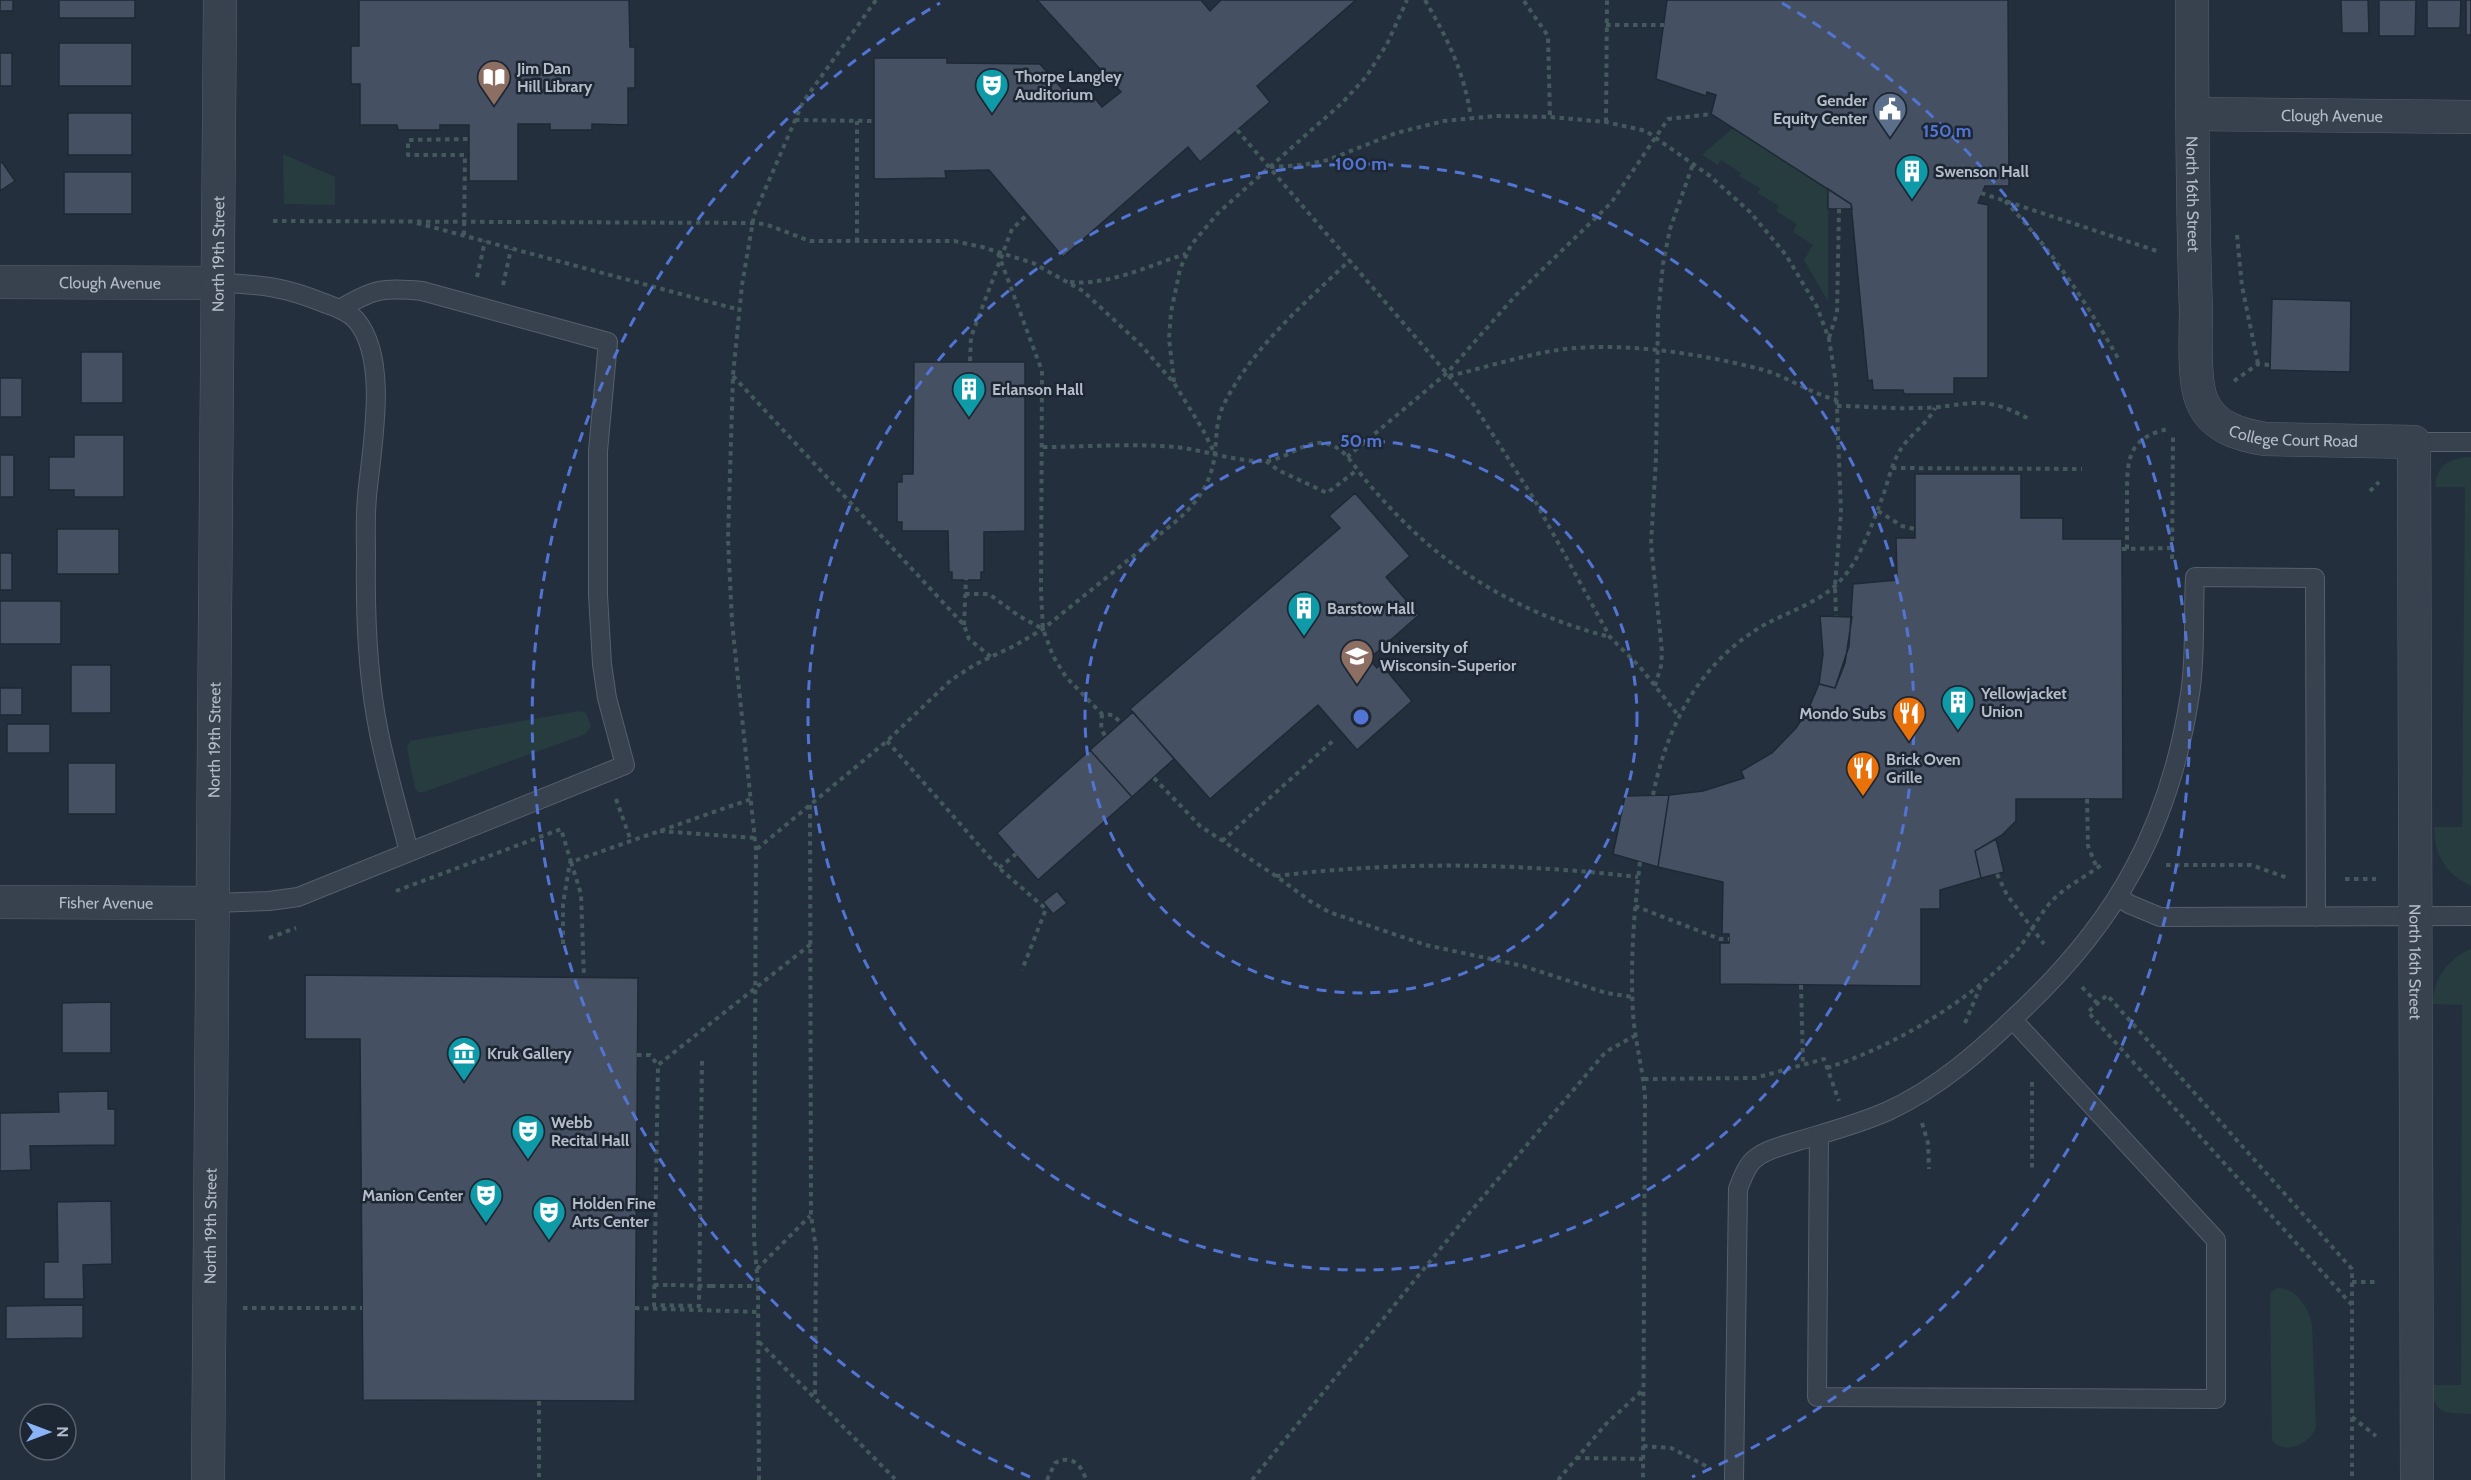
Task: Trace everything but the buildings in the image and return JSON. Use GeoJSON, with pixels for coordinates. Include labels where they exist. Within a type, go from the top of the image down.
{"type":"FeatureCollection","features":[{"type":"Feature","properties":{"kind":"street","name":"North 19th Street"},"geometry":{"type":"LineString","coordinates":[[208,1480],[220,0]]}},
{"type":"Feature","properties":{"kind":"street","name":"North 16th Street"},"geometry":{"type":"LineString","coordinates":[[2192,0],[2193,233],[2212,386]]}},
{"type":"Feature","properties":{"kind":"street","name":"Clough Avenue"},"geometry":{"type":"LineString","coordinates":[[2192,114],[2471,117]]}},
{"type":"Feature","properties":{"kind":"street","name":"Clough Avenue"},"geometry":{"type":"LineString","coordinates":[[0,282],[218,283]]}},
{"type":"Feature","properties":{"kind":"street","name":"College Court Road"},"geometry":{"type":"LineString","coordinates":[[2212,386],[2202,401],[2210,414],[2226,428],[2241,435],[2276,439],[2414,442]]}},
{"type":"Feature","properties":{"kind":"street","name":"North 16th Street"},"geometry":{"type":"LineString","coordinates":[[2414,442],[2417,1480]]}},
{"type":"Feature","properties":{"kind":"street","name":"Fisher Avenue"},"geometry":{"type":"LineString","coordinates":[[0,902],[213,903]]}},
{"type":"Feature","properties":{"kind":"lane"},"geometry":{"type":"LineString","coordinates":[[218,283],[285,288],[339,309],[356,320],[370,349],[376,372],[376,401],[367,501],[368,651],[379,732],[409,852]]}},
{"type":"Feature","properties":{"kind":"lane"},"geometry":{"type":"LineString","coordinates":[[213,903],[269,901],[298,897],[625,765],[607,698],[602,664],[598,595],[598,451],[608,342],[422,291],[396,288],[375,290],[339,309]]}},
{"type":"Feature","properties":{"kind":"lane"},"geometry":{"type":"LineString","coordinates":[[2414,442],[2471,442]]}},
{"type":"Feature","properties":{"kind":"lane"},"geometry":{"type":"LineString","coordinates":[[1734,1480],[1738,1189],[1755,1158],[1778,1148],[1873,1117],[1912,1098],[1965,1063],[2013,1020],[2065,968],[2119,897],[2138,865],[2169,787],[2182,735],[2193,668],[2195,577],[2315,578],[2316,917]]}},
{"type":"Feature","properties":{"kind":"lane"},"geometry":{"type":"LineString","coordinates":[[2119,897],[2129,904],[2160,917],[2471,916]]}},
{"type":"Feature","properties":{"kind":"lane"},"geometry":{"type":"LineString","coordinates":[[1819,1135],[1817,1397],[2216,1400],[2216,1240],[2013,1020]]}},
{"type":"Feature","properties":{"kind":"path"},"geometry":{"type":"LineString","coordinates":[[759,1480],[758,1286],[754,1237],[756,850],[732,622],[729,570],[728,520],[733,375],[742,285],[754,215],[803,102],[876,0]]}},
{"type":"Feature","properties":{"kind":"path"},"geometry":{"type":"LineString","coordinates":[[1174,383],[1169,350],[1171,312],[1186,254],[1196,238],[1219,212],[1342,103],[1366,77],[1387,44],[1407,0]]}},
{"type":"Feature","properties":{"kind":"path"},"geometry":{"type":"LineString","coordinates":[[1425,0],[1458,62],[1466,85],[1471,118]]}},
{"type":"Feature","properties":{"kind":"path"},"geometry":{"type":"LineString","coordinates":[[1606,122],[1607,0]]}},
{"type":"Feature","properties":{"kind":"path"},"geometry":{"type":"LineString","coordinates":[[1524,1],[1548,36],[1550,117]]}},
{"type":"Feature","properties":{"kind":"path"},"geometry":{"type":"LineString","coordinates":[[1606,24],[1664,24]]}},
{"type":"Feature","properties":{"kind":"path"},"geometry":{"type":"LineString","coordinates":[[1347,458],[1448,374],[1516,295],[1611,203],[1668,119],[1711,114]]}},
{"type":"Feature","properties":{"kind":"path"},"geometry":{"type":"LineString","coordinates":[[1270,167],[1293,167],[1321,162],[1412,128],[1471,118],[1550,117],[1606,122],[1638,129],[1656,137],[1693,164],[1739,201],[1774,239],[1810,296],[1829,339],[1834,361],[1837,400],[1841,522],[1834,586],[1836,616]]}},
{"type":"Feature","properties":{"kind":"path"},"geometry":{"type":"LineString","coordinates":[[795,120],[874,121]]}},
{"type":"Feature","properties":{"kind":"path"},"geometry":{"type":"LineString","coordinates":[[856,242],[857,121]]}},
{"type":"Feature","properties":{"kind":"path"},"geometry":{"type":"LineString","coordinates":[[1237,130],[1474,405],[1513,464],[1610,637],[1640,667],[1678,715]]}},
{"type":"Feature","properties":{"kind":"path"},"geometry":{"type":"LineString","coordinates":[[464,236],[465,155],[408,155],[408,140],[469,139]]}},
{"type":"Feature","properties":{"kind":"path"},"geometry":{"type":"LineString","coordinates":[[1655,686],[1661,666],[1662,652],[1651,544],[1656,458],[1656,352],[1659,300],[1673,216],[1693,164]]}},
{"type":"Feature","properties":{"kind":"path"},"geometry":{"type":"LineString","coordinates":[[1982,193],[2163,254]]}},
{"type":"Feature","properties":{"kind":"path"},"geometry":{"type":"LineString","coordinates":[[2005,201],[2080,293],[2119,360]]}},
{"type":"Feature","properties":{"kind":"path"},"geometry":{"type":"LineString","coordinates":[[1829,339],[1837,313],[1839,209]]}},
{"type":"Feature","properties":{"kind":"path"},"geometry":{"type":"LineString","coordinates":[[970,362],[971,337],[1012,229],[1027,215]]}},
{"type":"Feature","properties":{"kind":"path"},"geometry":{"type":"LineString","coordinates":[[273,221],[753,223],[765,224],[810,241],[944,240],[998,252],[1033,263],[1069,282],[1107,311],[1174,383],[1215,454]]}},
{"type":"Feature","properties":{"kind":"path"},"geometry":{"type":"LineString","coordinates":[[411,222],[740,310]]}},
{"type":"Feature","properties":{"kind":"path"},"geometry":{"type":"LineString","coordinates":[[2237,235],[2242,286],[2258,364]]}},
{"type":"Feature","properties":{"kind":"path"},"geometry":{"type":"LineString","coordinates":[[482,255],[485,241]]}},
{"type":"Feature","properties":{"kind":"path"},"geometry":{"type":"LineString","coordinates":[[508,260],[511,249]]}},
{"type":"Feature","properties":{"kind":"path"},"geometry":{"type":"LineString","coordinates":[[998,252],[1042,371],[1041,592],[1043,629],[1053,656],[1065,677],[1102,714],[1113,715],[1121,723]]}},
{"type":"Feature","properties":{"kind":"path"},"geometry":{"type":"LineString","coordinates":[[1069,282],[1108,279],[1186,254]]}},
{"type":"Feature","properties":{"kind":"path"},"geometry":{"type":"LineString","coordinates":[[756,850],[887,741],[951,680],[1043,629],[1180,518],[1196,502],[1207,483],[1215,454],[1220,415],[1224,403],[1238,381],[1282,326],[1350,260]]}},
{"type":"Feature","properties":{"kind":"path"},"geometry":{"type":"LineString","coordinates":[[1448,374],[1533,354],[1565,349],[1609,348],[1656,352],[1764,370],[1837,400]]}},
{"type":"Feature","properties":{"kind":"path"},"geometry":{"type":"LineString","coordinates":[[2212,386],[2258,364],[2270,365]]}},
{"type":"Feature","properties":{"kind":"path"},"geometry":{"type":"LineString","coordinates":[[733,375],[964,625]]}},
{"type":"Feature","properties":{"kind":"path"},"geometry":{"type":"LineString","coordinates":[[1837,406],[1935,408],[1962,402],[1984,402],[2007,408],[2029,419]]}},
{"type":"Feature","properties":{"kind":"path"},"geometry":{"type":"LineString","coordinates":[[1653,795],[1662,756],[1678,715],[1706,673],[1753,632],[1834,586],[1849,569],[1878,511],[1892,468],[1901,449],[1935,408]]}},
{"type":"Feature","properties":{"kind":"path"},"geometry":{"type":"LineString","coordinates":[[2168,429],[2150,433],[2133,449],[2127,474],[2124,549],[2172,548]]}},
{"type":"Feature","properties":{"kind":"path"},"geometry":{"type":"LineString","coordinates":[[2172,560],[2173,437]]}},
{"type":"Feature","properties":{"kind":"path"},"geometry":{"type":"LineString","coordinates":[[1265,461],[1302,446],[1315,444],[1334,446],[1403,521],[1460,571],[1506,597],[1535,610],[1610,637]]}},
{"type":"Feature","properties":{"kind":"path"},"geometry":{"type":"LineString","coordinates":[[1043,447],[1169,446],[1265,461],[1278,470],[1327,493],[1357,470]]}},
{"type":"Feature","properties":{"kind":"path"},"geometry":{"type":"LineString","coordinates":[[1892,468],[2082,469]]}},
{"type":"Feature","properties":{"kind":"path"},"geometry":{"type":"LineString","coordinates":[[1878,511],[1902,526],[1915,529]]}},
{"type":"Feature","properties":{"kind":"path"},"geometry":{"type":"LineString","coordinates":[[966,579],[964,625],[969,639],[990,657]]}},
{"type":"Feature","properties":{"kind":"path"},"geometry":{"type":"LineString","coordinates":[[965,594],[989,594],[1019,616],[1043,629]]}},
{"type":"Feature","properties":{"kind":"path"},"geometry":{"type":"LineString","coordinates":[[1102,714],[1101,729],[1106,736]]}},
{"type":"Feature","properties":{"kind":"path"},"geometry":{"type":"LineString","coordinates":[[1222,841],[1335,739]]}},
{"type":"Feature","properties":{"kind":"path"},"geometry":{"type":"LineString","coordinates":[[887,741],[999,868],[1046,909],[1023,970]]}},
{"type":"Feature","properties":{"kind":"path"},"geometry":{"type":"LineString","coordinates":[[1154,777],[1200,826],[1310,901],[1350,920],[1426,945],[1530,968],[1593,989],[1633,997]]}},
{"type":"Feature","properties":{"kind":"path"},"geometry":{"type":"LineString","coordinates":[[571,862],[751,799]]}},
{"type":"Feature","properties":{"kind":"path"},"geometry":{"type":"LineString","coordinates":[[2087,799],[2088,846],[2097,868]]}},
{"type":"Feature","properties":{"kind":"path"},"geometry":{"type":"LineString","coordinates":[[810,805],[811,1215],[816,1248],[815,1396]]}},
{"type":"Feature","properties":{"kind":"path"},"geometry":{"type":"LineString","coordinates":[[627,828],[631,841]]}},
{"type":"Feature","properties":{"kind":"path"},"geometry":{"type":"LineString","coordinates":[[393,892],[561,829],[581,894],[584,977]]}},
{"type":"Feature","properties":{"kind":"path"},"geometry":{"type":"LineString","coordinates":[[657,830],[755,838]]}},
{"type":"Feature","properties":{"kind":"path"},"geometry":{"type":"LineString","coordinates":[[999,868],[1016,854]]}},
{"type":"Feature","properties":{"kind":"path"},"geometry":{"type":"LineString","coordinates":[[563,944],[563,904],[571,862]]}},
{"type":"Feature","properties":{"kind":"path"},"geometry":{"type":"LineString","coordinates":[[1640,862],[1632,961],[1636,1035],[1644,1079],[1643,1480]]}},
{"type":"Feature","properties":{"kind":"path"},"geometry":{"type":"LineString","coordinates":[[1827,1068],[1852,1060],[1890,1042],[1981,985],[2015,953],[2032,930],[2040,914],[2056,896],[2104,862]]}},
{"type":"Feature","properties":{"kind":"path"},"geometry":{"type":"LineString","coordinates":[[2162,865],[2251,865],[2289,879],[2296,879]]}},
{"type":"Feature","properties":{"kind":"path"},"geometry":{"type":"LineString","coordinates":[[1276,876],[1358,867],[1471,866],[1566,869],[1638,877]]}},
{"type":"Feature","properties":{"kind":"path"},"geometry":{"type":"LineString","coordinates":[[1997,874],[2007,895],[2044,944]]}},
{"type":"Feature","properties":{"kind":"path"},"geometry":{"type":"LineString","coordinates":[[2335,879],[2376,879]]}},
{"type":"Feature","properties":{"kind":"path"},"geometry":{"type":"LineString","coordinates":[[1635,906],[1720,939],[1729,939]]}},
{"type":"Feature","properties":{"kind":"path"},"geometry":{"type":"LineString","coordinates":[[269,938],[303,926]]}},
{"type":"Feature","properties":{"kind":"path"},"geometry":{"type":"LineString","coordinates":[[658,1065],[811,944]]}},
{"type":"Feature","properties":{"kind":"path"},"geometry":{"type":"LineString","coordinates":[[1801,985],[1803,1065]]}},
{"type":"Feature","properties":{"kind":"path"},"geometry":{"type":"LineString","coordinates":[[1963,1028],[1981,985]]}},
{"type":"Feature","properties":{"kind":"path"},"geometry":{"type":"LineString","coordinates":[[2082,987],[2098,1004]]}},
{"type":"Feature","properties":{"kind":"path"},"geometry":{"type":"LineString","coordinates":[[2352,1305],[2088,1012],[2107,995],[2352,1269],[2352,1282],[2352,1305],[2352,1480]]}},
{"type":"Feature","properties":{"kind":"path"},"geometry":{"type":"LineString","coordinates":[[1971,1008],[1975,1012]]}},
{"type":"Feature","properties":{"kind":"path"},"geometry":{"type":"LineString","coordinates":[[1252,1480],[1471,1211],[1603,1055],[1636,1035]]}},
{"type":"Feature","properties":{"kind":"path"},"geometry":{"type":"LineString","coordinates":[[637,1055],[650,1055],[658,1065],[654,1305],[699,1306],[702,1061]]}},
{"type":"Feature","properties":{"kind":"path"},"geometry":{"type":"LineString","coordinates":[[1644,1079],[1747,1079],[1824,1059],[1841,1104],[1845,1107]]}},
{"type":"Feature","properties":{"kind":"path"},"geometry":{"type":"LineString","coordinates":[[2032,1073],[2032,1171]]}},
{"type":"Feature","properties":{"kind":"path"},"geometry":{"type":"LineString","coordinates":[[1919,1113],[1928,1143],[1929,1169]]}},
{"type":"Feature","properties":{"kind":"path"},"geometry":{"type":"LineString","coordinates":[[757,1269],[811,1215]]}},
{"type":"Feature","properties":{"kind":"path"},"geometry":{"type":"LineString","coordinates":[[2352,1282],[2376,1282]]}},
{"type":"Feature","properties":{"kind":"path"},"geometry":{"type":"LineString","coordinates":[[654,1285],[758,1286]]}},
{"type":"Feature","properties":{"kind":"path"},"geometry":{"type":"LineString","coordinates":[[210,1308],[362,1308]]}},
{"type":"Feature","properties":{"kind":"path"},"geometry":{"type":"LineString","coordinates":[[635,1308],[758,1311]]}},
{"type":"Feature","properties":{"kind":"path"},"geometry":{"type":"LineString","coordinates":[[758,1341],[895,1479]]}},
{"type":"Feature","properties":{"kind":"path"},"geometry":{"type":"LineString","coordinates":[[1558,1480],[1614,1416],[1644,1388]]}},
{"type":"Feature","properties":{"kind":"path"},"geometry":{"type":"LineString","coordinates":[[539,1401],[539,1477]]}},
{"type":"Feature","properties":{"kind":"path"},"geometry":{"type":"LineString","coordinates":[[2352,1416],[2376,1436]]}},
{"type":"Feature","properties":{"kind":"path"},"geometry":{"type":"LineString","coordinates":[[1643,1446],[1671,1448],[1711,1469]]}},
{"type":"Feature","properties":{"kind":"path"},"geometry":{"type":"LineString","coordinates":[[1576,1458],[1643,1460]]}},
{"type":"Feature","properties":{"kind":"path"},"geometry":{"type":"LineString","coordinates":[[1047,1480],[1055,1463],[1065,1460],[1072,1460],[1082,1467],[1086,1480]]}},
{"type":"Feature","properties":{"kind":"green space"},"geometry":{"type":"Polygon","coordinates":[[[1733,128],[1828,189],[1828,301],[1804,260],[1813,245],[1793,232],[1797,224],[1776,211],[1779,206],[1758,193],[1760,188],[1739,176],[1741,173],[1721,160],[1718,165],[1702,155],[1733,128]]]}},
{"type":"Feature","properties":{"kind":"green space"},"geometry":{"type":"Polygon","coordinates":[[[283,154],[335,177],[335,205],[284,204],[283,154]]]}},
{"type":"Feature","properties":{"kind":"green space"},"geometry":{"type":"Polygon","coordinates":[[[2471,457],[2471,886],[2454,875],[2443,862],[2439,855],[2434,827],[2462,827],[2465,487],[2435,487],[2436,479],[2446,464],[2457,459],[2471,457]]]}},
{"type":"Feature","properties":{"kind":"green space"},"geometry":{"type":"Polygon","coordinates":[[[579,711],[586,713],[591,726],[586,734],[424,792],[418,792],[415,788],[407,748],[410,741],[579,711]]]}},
{"type":"Feature","properties":{"kind":"green space"},"geometry":{"type":"Polygon","coordinates":[[[2471,949],[2471,1414],[2442,1410],[2435,1402],[2431,1385],[2461,1385],[2462,1005],[2433,1004],[2436,986],[2443,971],[2455,958],[2471,949]]]}},
{"type":"Feature","properties":{"kind":"green space"},"geometry":{"type":"Polygon","coordinates":[[[2277,1288],[2290,1291],[2300,1299],[2308,1311],[2312,1324],[2316,1427],[2303,1443],[2290,1447],[2277,1445],[2272,1440],[2270,1297],[2271,1292],[2277,1288]]]}},
{"type":"Feature","properties":{"kind":"place","name":"Jim Dan Hill Library"},"geometry":{"type":"Point","coordinates":[494,106]}},
{"type":"Feature","properties":{"kind":"place","name":"Thorpe Langley Auditorium"},"geometry":{"type":"Point","coordinates":[992,114]}},
{"type":"Feature","properties":{"kind":"place","name":"Gender Equity Center"},"geometry":{"type":"Point","coordinates":[1890,138]}},
{"type":"Feature","properties":{"kind":"place","name":"Swenson Hall"},"geometry":{"type":"Point","coordinates":[1912,200]}},
{"type":"Feature","properties":{"kind":"place","name":"Erlanson Hall"},"geometry":{"type":"Point","coordinates":[969,418]}},
{"type":"Feature","properties":{"kind":"place","name":"Barstow Hall"},"geometry":{"type":"Point","coordinates":[1304,637]}},
{"type":"Feature","properties":{"kind":"place","name":"University of Wisconsin-Superior"},"geometry":{"type":"Point","coordinates":[1357,685]}},
{"type":"Feature","properties":{"kind":"place","name":"Yellowjacket Union"},"geometry":{"type":"Point","coordinates":[1958,731]}},
{"type":"Feature","properties":{"kind":"place","name":"Mondo Subs"},"geometry":{"type":"Point","coordinates":[1909,742]}},
{"type":"Feature","properties":{"kind":"place","name":"Brick Oven Grille"},"geometry":{"type":"Point","coordinates":[1863,797]}},
{"type":"Feature","properties":{"kind":"place","name":"Kruk Gallery"},"geometry":{"type":"Point","coordinates":[464,1082]}},
{"type":"Feature","properties":{"kind":"place","name":"Webb Recital Hall"},"geometry":{"type":"Point","coordinates":[528,1160]}},
{"type":"Feature","properties":{"kind":"place","name":"Manion Center"},"geometry":{"type":"Point","coordinates":[486,1224]}},
{"type":"Feature","properties":{"kind":"place","name":"Holden Fine Arts Center"},"geometry":{"type":"Point","coordinates":[549,1241]}}]}
